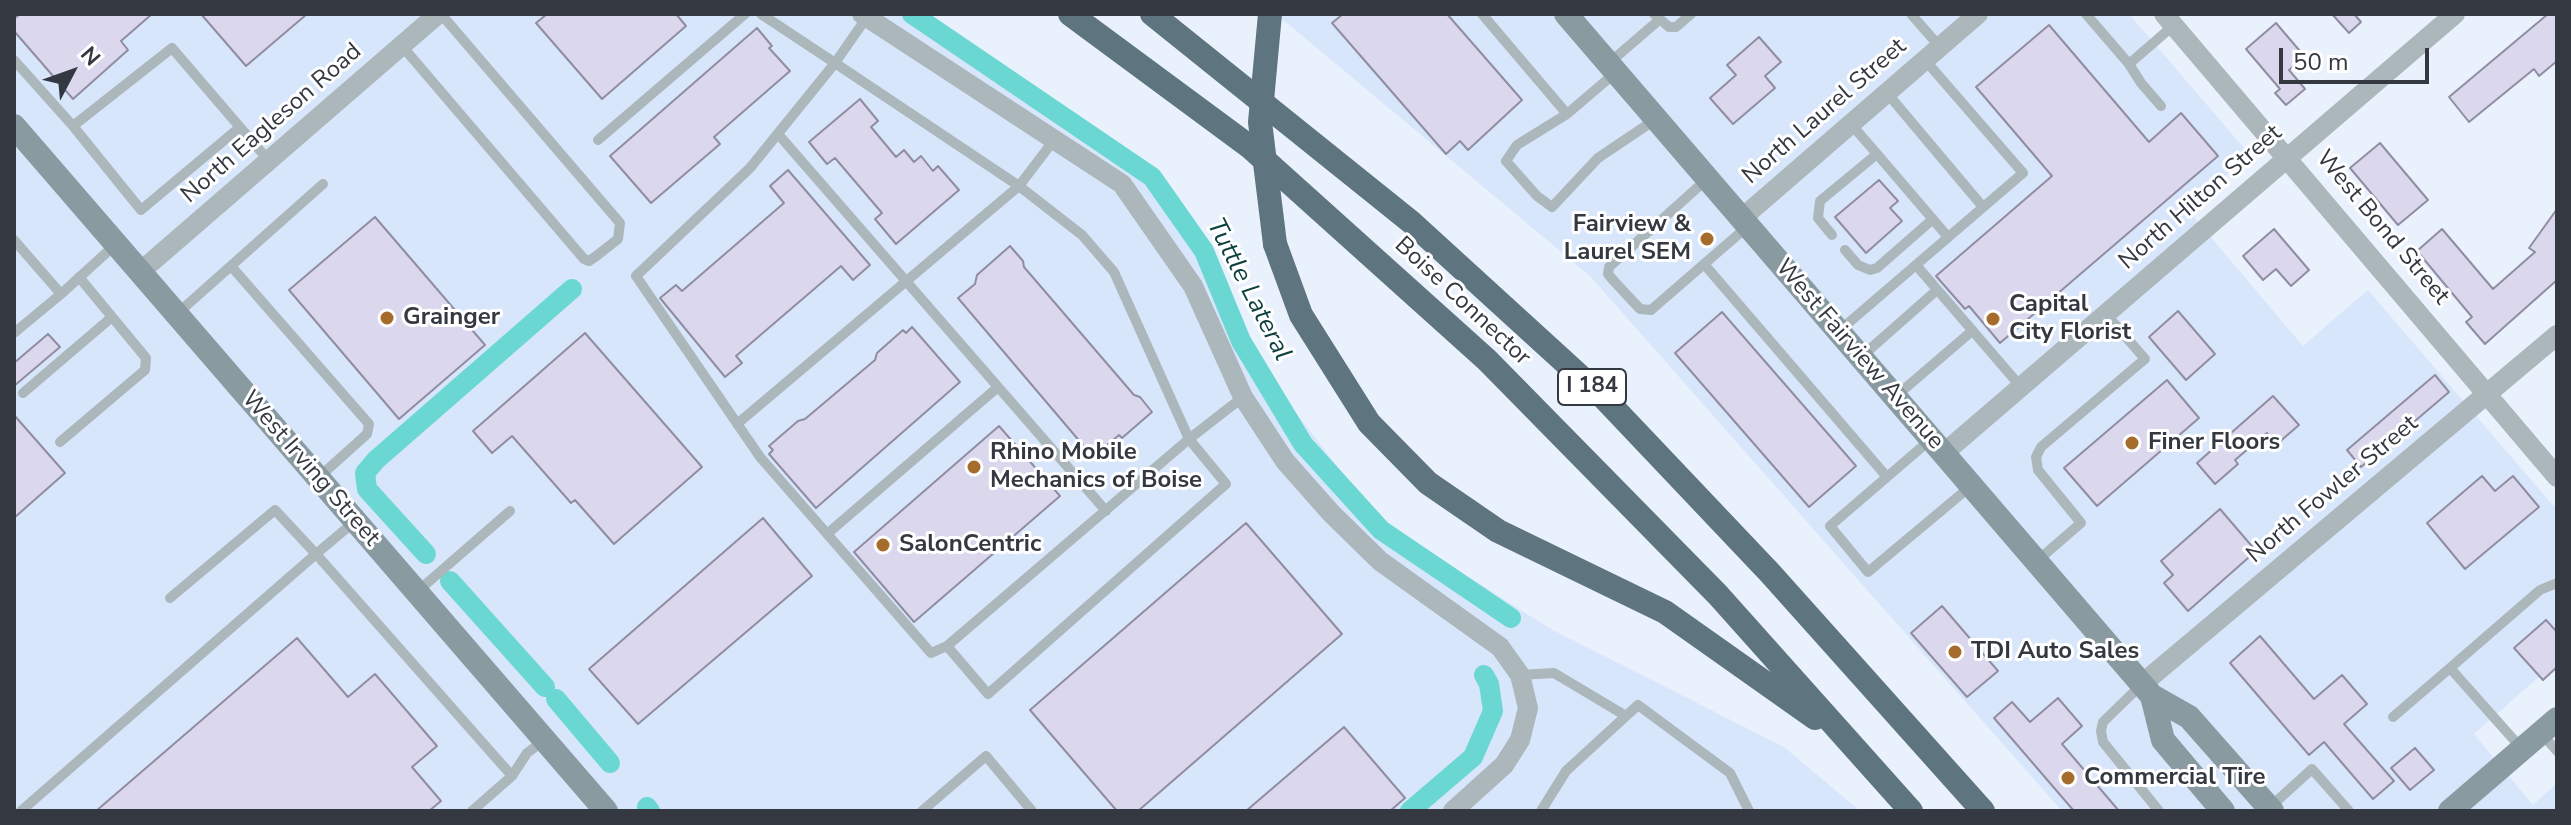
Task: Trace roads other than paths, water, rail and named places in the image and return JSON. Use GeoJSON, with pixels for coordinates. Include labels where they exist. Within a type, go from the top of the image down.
{"type":"FeatureCollection","features":[{"type":"Feature","properties":{"kind":"highway","name":"Boise Connector"},"geometry":{"type":"LineString","coordinates":[[1070,14],[1250,147],[1487,360],[1718,595],[1911,811]]}},
{"type":"Feature","properties":{"kind":"highway","name":"Boise Connector"},"geometry":{"type":"LineString","coordinates":[[1152,14],[1411,222],[1604,398],[1770,573],[1983,811]]}},
{"type":"Feature","properties":{"kind":"highway"},"geometry":{"type":"LineString","coordinates":[[1270,14],[1260,122],[1275,244],[1301,315],[1369,423],[1428,483],[1498,531],[1665,612],[1851,743]]}},
{"type":"Feature","properties":{"kind":"main road","name":"West Fairview Avenue"},"geometry":{"type":"LineString","coordinates":[[1566,14],[2147,690],[2189,717],[2270,809]]}},
{"type":"Feature","properties":{"kind":"main road","name":"West Irving Street"},"geometry":{"type":"LineString","coordinates":[[14,126],[606,811]]}},
{"type":"Feature","properties":{"kind":"main road","name":"West Fairview Avenue"},"geometry":{"type":"LineString","coordinates":[[2147,690],[2163,740],[2223,811]]}},
{"type":"Feature","properties":{"kind":"main road"},"geometry":{"type":"LineString","coordinates":[[2450,811],[2549,726]]}},
{"type":"Feature","properties":{"kind":"street","name":"North Eagleson Road"},"geometry":{"type":"LineString","coordinates":[[140,272],[440,14]]}},
{"type":"Feature","properties":{"kind":"street","name":"North Laurel Street"},"geometry":{"type":"LineString","coordinates":[[1745,222],[1851,124],[1978,14]]}},
{"type":"Feature","properties":{"kind":"street","name":"North Hilton Street"},"geometry":{"type":"LineString","coordinates":[[1938,446],[2021,387],[2455,14]]}},
{"type":"Feature","properties":{"kind":"street"},"geometry":{"type":"LineString","coordinates":[[864,15],[1122,184],[1193,286],[1243,397],[1285,461],[1331,513],[1380,561],[1500,647],[1520,675],[1528,708],[1520,740],[1504,765],[1453,811]]}},
{"type":"Feature","properties":{"kind":"street","name":"West Bond Street"},"geometry":{"type":"LineString","coordinates":[[2169,20],[2557,477]]}},
{"type":"Feature","properties":{"kind":"street","name":"North Fowler Street"},"geometry":{"type":"LineString","coordinates":[[2147,690],[2557,335]]}},
{"type":"Feature","properties":{"kind":"lane"},"geometry":{"type":"LineString","coordinates":[[402,46],[584,259],[589,261],[607,248],[620,234],[620,223],[440,14]]}},
{"type":"Feature","properties":{"kind":"lane"},"geometry":{"type":"LineString","coordinates":[[598,140],[745,14]]}},
{"type":"Feature","properties":{"kind":"lane"},"geometry":{"type":"LineString","coordinates":[[761,14],[1019,186],[1082,235],[1114,272],[1189,439],[1226,484],[988,694],[947,646]]}},
{"type":"Feature","properties":{"kind":"lane"},"geometry":{"type":"LineString","coordinates":[[1482,14],[1567,114]]}},
{"type":"Feature","properties":{"kind":"lane"},"geometry":{"type":"LineString","coordinates":[[1656,119],[1598,158],[1552,207],[1537,196],[1506,161],[1517,145],[1567,114],[1657,17],[1669,27],[1676,27],[1691,14]]}},
{"type":"Feature","properties":{"kind":"lane"},"geometry":{"type":"LineString","coordinates":[[1839,331],[2023,173],[1933,53],[1911,14]]}},
{"type":"Feature","properties":{"kind":"lane"},"geometry":{"type":"LineString","coordinates":[[2086,14],[2161,106]]}},
{"type":"Feature","properties":{"kind":"lane"},"geometry":{"type":"LineString","coordinates":[[864,15],[835,63],[750,168],[636,276],[760,457],[931,653],[947,646],[1189,439],[1243,397]]}},
{"type":"Feature","properties":{"kind":"lane"},"geometry":{"type":"LineString","coordinates":[[2129,64],[2169,20]]}},
{"type":"Feature","properties":{"kind":"lane"},"geometry":{"type":"LineString","coordinates":[[73,126],[172,48],[269,161]]}},
{"type":"Feature","properties":{"kind":"lane"},"geometry":{"type":"LineString","coordinates":[[14,60],[141,210],[240,127]]}},
{"type":"Feature","properties":{"kind":"lane"},"geometry":{"type":"LineString","coordinates":[[1887,93],[1983,207]]}},
{"type":"Feature","properties":{"kind":"lane"},"geometry":{"type":"LineString","coordinates":[[1851,124],[1948,237]]}},
{"type":"Feature","properties":{"kind":"lane"},"geometry":{"type":"LineString","coordinates":[[778,134],[1106,511]]}},
{"type":"Feature","properties":{"kind":"lane"},"geometry":{"type":"LineString","coordinates":[[737,424],[1019,186],[1054,140]]}},
{"type":"Feature","properties":{"kind":"lane"},"geometry":{"type":"LineString","coordinates":[[1832,235],[1818,218],[1820,201],[1877,154]]}},
{"type":"Feature","properties":{"kind":"lane"},"geometry":{"type":"LineString","coordinates":[[1707,179],[1609,267],[1608,274],[1644,311],[1651,310],[1704,264],[1745,222]]}},
{"type":"Feature","properties":{"kind":"lane"},"geometry":{"type":"LineString","coordinates":[[176,314],[323,184]]}},
{"type":"Feature","properties":{"kind":"lane"},"geometry":{"type":"LineString","coordinates":[[1845,250],[1858,265],[1870,270],[1877,268],[1933,219]]}},
{"type":"Feature","properties":{"kind":"lane"},"geometry":{"type":"LineString","coordinates":[[14,240],[61,294]]}},
{"type":"Feature","properties":{"kind":"lane"},"geometry":{"type":"LineString","coordinates":[[14,333],[116,244]]}},
{"type":"Feature","properties":{"kind":"lane"},"geometry":{"type":"LineString","coordinates":[[1704,264],[1887,477]]}},
{"type":"Feature","properties":{"kind":"lane"},"geometry":{"type":"LineString","coordinates":[[1916,265],[2021,387]]}},
{"type":"Feature","properties":{"kind":"lane"},"geometry":{"type":"LineString","coordinates":[[231,266],[369,424],[367,434],[318,478]]}},
{"type":"Feature","properties":{"kind":"lane"},"geometry":{"type":"LineString","coordinates":[[60,442],[145,370],[146,358],[79,277]]}},
{"type":"Feature","properties":{"kind":"lane"},"geometry":{"type":"LineString","coordinates":[[1861,357],[1937,290]]}},
{"type":"Feature","properties":{"kind":"lane"},"geometry":{"type":"LineString","coordinates":[[2037,561],[2081,523],[2038,470],[2036,457],[2041,447],[2145,359],[2106,314]]}},
{"type":"Feature","properties":{"kind":"lane"},"geometry":{"type":"LineString","coordinates":[[23,393],[112,317]]}},
{"type":"Feature","properties":{"kind":"lane"},"geometry":{"type":"LineString","coordinates":[[1895,397],[1972,331]]}},
{"type":"Feature","properties":{"kind":"lane"},"geometry":{"type":"LineString","coordinates":[[827,534],[998,387]]}},
{"type":"Feature","properties":{"kind":"lane"},"geometry":{"type":"LineString","coordinates":[[1938,446],[1887,477],[1830,526],[1868,572],[1972,485]]}},
{"type":"Feature","properties":{"kind":"lane"},"geometry":{"type":"LineString","coordinates":[[170,598],[275,510],[512,776]]}},
{"type":"Feature","properties":{"kind":"lane"},"geometry":{"type":"LineString","coordinates":[[416,592],[510,511]]}},
{"type":"Feature","properties":{"kind":"lane"},"geometry":{"type":"LineString","coordinates":[[21,811],[355,521]]}},
{"type":"Feature","properties":{"kind":"lane"},"geometry":{"type":"LineString","coordinates":[[2393,717],[2540,590],[2557,583]]}},
{"type":"Feature","properties":{"kind":"lane"},"geometry":{"type":"LineString","coordinates":[[2450,668],[2522,749]]}},
{"type":"Feature","properties":{"kind":"lane"},"geometry":{"type":"LineString","coordinates":[[1520,675],[1554,673],[1626,716]]}},
{"type":"Feature","properties":{"kind":"lane"},"geometry":{"type":"LineString","coordinates":[[2147,690],[2103,722],[2101,731],[2103,742],[2159,811]]}},
{"type":"Feature","properties":{"kind":"lane"},"geometry":{"type":"LineString","coordinates":[[1541,811],[1566,771],[1638,705],[1730,773],[1749,811]]}},
{"type":"Feature","properties":{"kind":"lane"},"geometry":{"type":"LineString","coordinates":[[2549,726],[2557,751]]}},
{"type":"Feature","properties":{"kind":"lane"},"geometry":{"type":"LineString","coordinates":[[472,811],[512,776],[527,753],[544,739]]}},
{"type":"Feature","properties":{"kind":"lane"},"geometry":{"type":"LineString","coordinates":[[922,811],[986,756],[1032,811]]}},
{"type":"Feature","properties":{"kind":"lane"},"geometry":{"type":"LineString","coordinates":[[2270,809],[2312,769],[2349,811]]}},
{"type":"Feature","properties":{"kind":"waterway","name":"Tuttle Lateral"},"geometry":{"type":"LineString","coordinates":[[912,14],[1152,177],[1204,251],[1241,341],[1303,444],[1381,530],[1511,618]]}},
{"type":"Feature","properties":{"kind":"waterway"},"geometry":{"type":"LineString","coordinates":[[426,554],[367,489],[365,473],[376,460],[572,289]]}},
{"type":"Feature","properties":{"kind":"waterway"},"geometry":{"type":"LineString","coordinates":[[450,581],[545,687]]}},
{"type":"Feature","properties":{"kind":"waterway","name":"Tuttle Lateral"},"geometry":{"type":"LineString","coordinates":[[1410,811],[1473,757],[1493,711],[1489,684],[1484,675]]}},
{"type":"Feature","properties":{"kind":"waterway"},"geometry":{"type":"LineString","coordinates":[[556,699],[610,763]]}},
{"type":"Feature","properties":{"kind":"waterway"},"geometry":{"type":"LineString","coordinates":[[647,807],[650,811]]}},
{"type":"Feature","properties":{"kind":"place","name":"Fairview & Laurel SEM"},"geometry":{"type":"Point","coordinates":[1707,239]}},
{"type":"Feature","properties":{"kind":"place","name":"Grainger"},"geometry":{"type":"Point","coordinates":[387,318]}},
{"type":"Feature","properties":{"kind":"place","name":"Capital City Florist"},"geometry":{"type":"Point","coordinates":[1993,319]}},
{"type":"Feature","properties":{"kind":"place","name":"Finer Floors"},"geometry":{"type":"Point","coordinates":[2132,443]}},
{"type":"Feature","properties":{"kind":"place","name":"Rhino Mobile Mechanics of Boise"},"geometry":{"type":"Point","coordinates":[974,467]}},
{"type":"Feature","properties":{"kind":"place","name":"SalonCentric"},"geometry":{"type":"Point","coordinates":[883,545]}},
{"type":"Feature","properties":{"kind":"place","name":"TDI Auto Sales"},"geometry":{"type":"Point","coordinates":[1955,652]}},
{"type":"Feature","properties":{"kind":"place","name":"Commercial Tire"},"geometry":{"type":"Point","coordinates":[2068,778]}}]}
